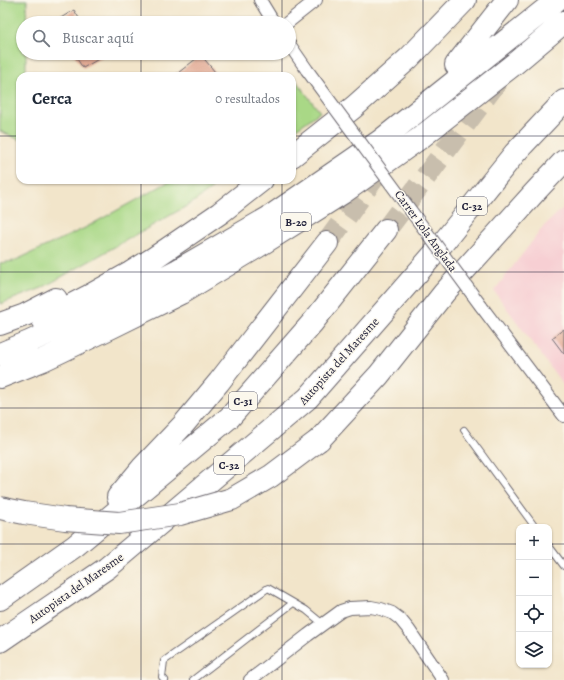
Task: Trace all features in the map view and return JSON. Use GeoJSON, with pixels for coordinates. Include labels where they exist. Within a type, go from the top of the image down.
{"type":"FeatureCollection","features":[{"type":"Feature","properties":{"kind":"highway"},"geometry":{"type":"LineString","coordinates":[[296,153],[354,107],[409,58],[465,0]]}},
{"type":"Feature","properties":{"kind":"highway"},"geometry":{"type":"LineString","coordinates":[[456,65],[507,0]]}},
{"type":"Feature","properties":{"kind":"highway","name":"B-20"},"geometry":{"type":"LineString","coordinates":[[0,354],[133,293],[178,270],[268,218],[380,141],[557,0]]}},
{"type":"Feature","properties":{"kind":"highway","name":"B-20"},"geometry":{"type":"LineString","coordinates":[[0,377],[43,360],[112,327],[181,292],[257,248],[344,192],[420,138],[564,22]]}},
{"type":"Feature","properties":{"kind":"highway","name":"Autopista del Maresme"},"geometry":{"type":"LineString","coordinates":[[0,641],[107,568],[308,398],[434,254],[514,154],[564,101]]}},
{"type":"Feature","properties":{"kind":"highway"},"geometry":{"type":"LineString","coordinates":[[514,154],[564,116]]}},
{"type":"Feature","properties":{"kind":"highway"},"geometry":{"type":"LineString","coordinates":[[0,508],[65,519],[119,523],[180,514],[232,499],[271,476],[319,440],[379,375],[444,293],[564,161]]}},
{"type":"Feature","properties":{"kind":"highway"},"geometry":{"type":"LineString","coordinates":[[0,338],[38,322],[88,297],[130,273],[220,213],[257,184]]}},
{"type":"Feature","properties":{"kind":"highway"},"geometry":{"type":"LineString","coordinates":[[0,324],[25,315],[166,244],[220,213]]}},
{"type":"Feature","properties":{"kind":"highway","name":"C-31"},"geometry":{"type":"LineString","coordinates":[[0,598],[75,546],[230,417],[313,322],[386,230]]}},
{"type":"Feature","properties":{"kind":"highway"},"geometry":{"type":"LineString","coordinates":[[75,546],[143,467],[183,425],[326,243]]}},
{"type":"Feature","properties":{"kind":"street"},"geometry":{"type":"LineString","coordinates":[[260,0],[270,16]]}},
{"type":"Feature","properties":{"kind":"street"},"geometry":{"type":"LineString","coordinates":[[296,16],[316,0]]}},
{"type":"Feature","properties":{"kind":"street","name":"Carrer Lola Anglada"},"geometry":{"type":"LineString","coordinates":[[296,54],[481,306],[564,416]]}},
{"type":"Feature","properties":{"kind":"street"},"geometry":{"type":"LineString","coordinates":[[250,680],[340,611],[350,608],[372,607],[392,613],[400,619],[443,680]]}},
{"type":"Feature","properties":{"kind":"lane"},"geometry":{"type":"LineString","coordinates":[[464,430],[533,524]]}},
{"type":"Feature","properties":{"kind":"lane"},"geometry":{"type":"LineString","coordinates":[[552,550],[564,566]]}},
{"type":"Feature","properties":{"kind":"lane"},"geometry":{"type":"LineString","coordinates":[[164,680],[162,677],[164,661],[268,588],[306,610],[323,624]]}},
{"type":"Feature","properties":{"kind":"lane"},"geometry":{"type":"LineString","coordinates":[[193,680],[293,603]]}},
{"type":"Feature","properties":{"kind":"shaded area"},"geometry":{"type":"Polygon","coordinates":[[[564,207],[564,386],[494,291],[544,226],[564,207]]]}},
{"type":"Feature","properties":{"kind":"green space"},"geometry":{"type":"Polygon","coordinates":[[[0,0],[27,0],[26,16],[16,16],[16,60],[26,60],[26,72],[16,72],[16,138],[0,131],[0,0]]]}},
{"type":"Feature","properties":{"kind":"green space"},"geometry":{"type":"Polygon","coordinates":[[[296,81],[320,112],[296,129],[296,81]]]}},
{"type":"Feature","properties":{"kind":"green space"},"geometry":{"type":"Polygon","coordinates":[[[165,184],[218,184],[192,203],[42,288],[0,304],[0,263],[14,261],[85,228],[165,184]]]}},
{"type":"Feature","properties":{"kind":"building"},"geometry":{"type":"Polygon","coordinates":[[[74,10],[78,16],[64,16],[74,10]]]}},
{"type":"Feature","properties":{"kind":"building"},"geometry":{"type":"Polygon","coordinates":[[[78,60],[97,60],[83,68],[78,60]]]}},
{"type":"Feature","properties":{"kind":"building"},"geometry":{"type":"Polygon","coordinates":[[[195,60],[205,60],[215,72],[179,72],[195,60]]]}},
{"type":"Feature","properties":{"kind":"building"},"geometry":{"type":"Polygon","coordinates":[[[564,329],[564,354],[552,338],[564,329]]]}},
{"type":"Feature","properties":{"kind":"tunnel"},"geometry":{"type":"LineString","coordinates":[[386,230],[551,9]]}},
{"type":"Feature","properties":{"kind":"tunnel"},"geometry":{"type":"LineString","coordinates":[[327,243],[381,168]]}}]}
